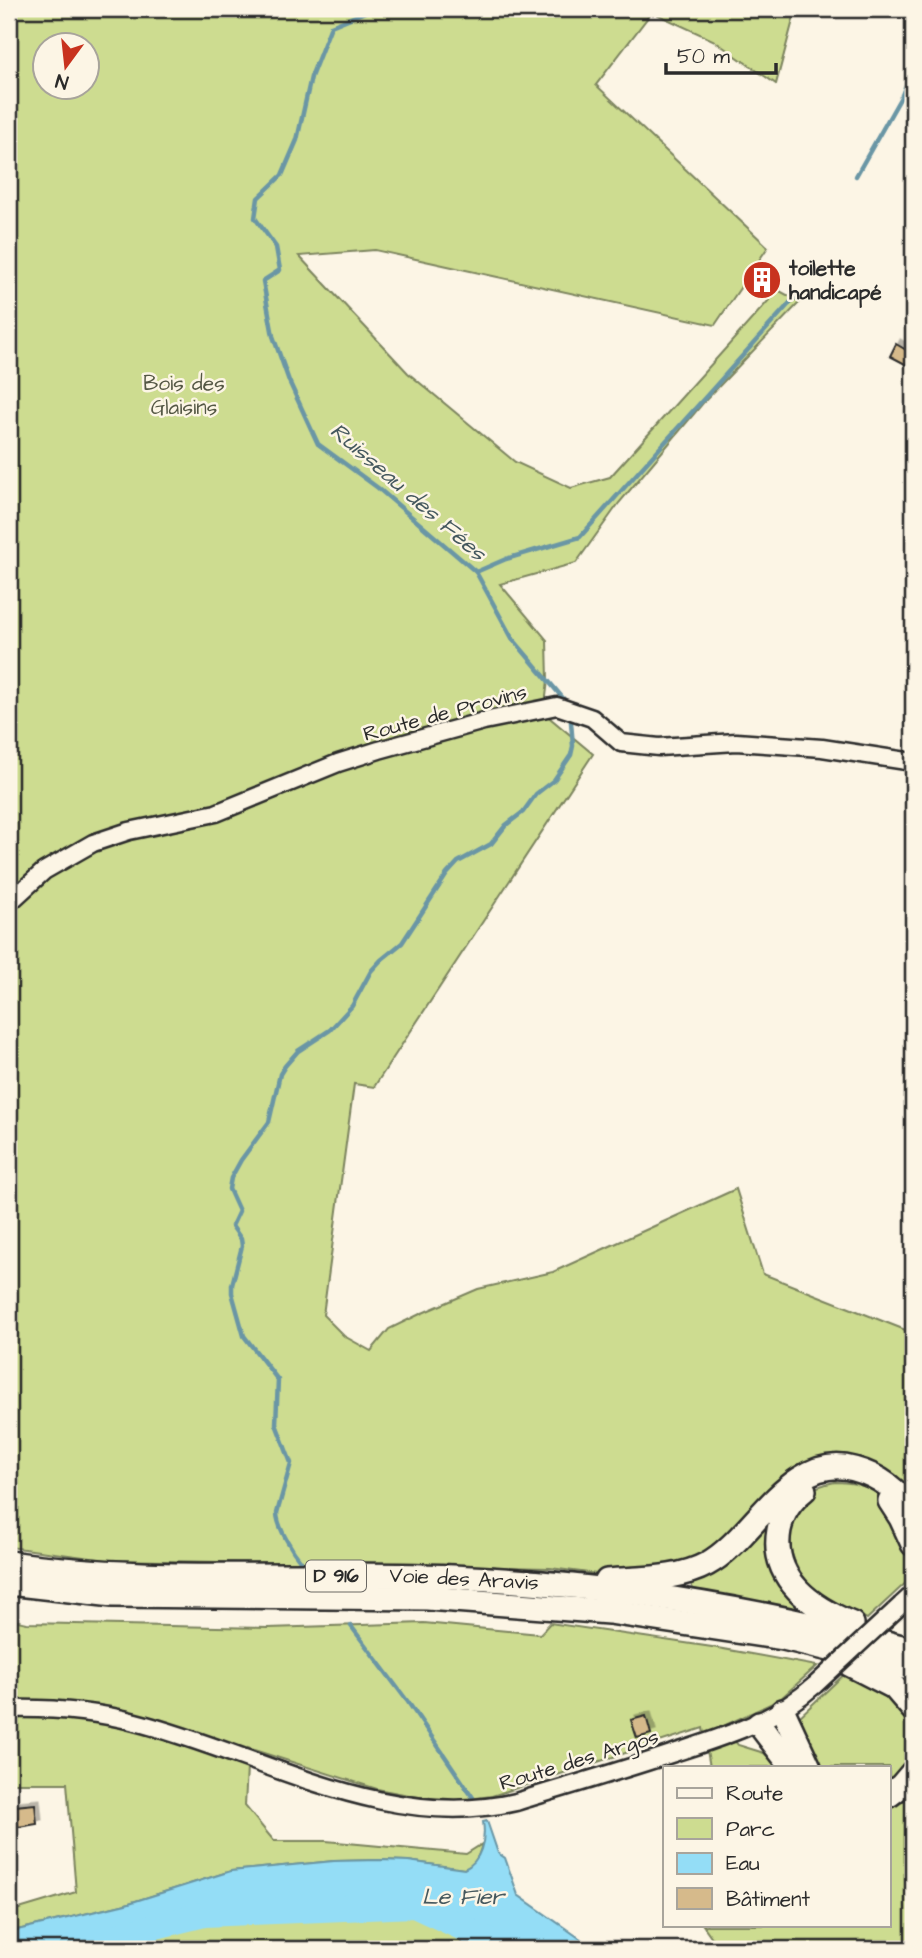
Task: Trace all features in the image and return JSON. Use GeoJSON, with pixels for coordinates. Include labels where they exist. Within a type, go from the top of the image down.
{"type":"FeatureCollection","features":[{"type":"Feature","properties":{"kind":"highway"},"geometry":{"type":"LineString","coordinates":[[562,1584],[664,1576],[699,1568],[729,1548],[784,1491],[806,1476],[823,1469],[848,1467],[869,1473],[896,1491],[913,1512]]}},
{"type":"Feature","properties":{"kind":"highway"},"geometry":{"type":"LineString","coordinates":[[912,1656],[838,1618],[803,1596],[781,1565],[779,1527],[789,1504],[810,1487],[836,1479],[864,1484],[881,1494],[894,1506],[913,1544]]}},
{"type":"Feature","properties":{"kind":"highway","name":"Voie des Aravis"},"geometry":{"type":"LineString","coordinates":[[9,1563],[111,1574],[453,1577],[562,1584],[764,1614],[912,1656]]}},
{"type":"Feature","properties":{"kind":"highway","name":"Voie des Aravis"},"geometry":{"type":"LineString","coordinates":[[9,1583],[113,1595],[482,1601],[609,1612],[912,1656]]}},
{"type":"Feature","properties":{"kind":"highway"},"geometry":{"type":"LineString","coordinates":[[783,1638],[887,1682],[899,1691],[913,1709]]}},
{"type":"Feature","properties":{"kind":"highway"},"geometry":{"type":"LineString","coordinates":[[783,1711],[809,1766]]}},
{"type":"Feature","properties":{"kind":"highway"},"geometry":{"type":"LineString","coordinates":[[759,1724],[791,1766]]}},
{"type":"Feature","properties":{"kind":"highway"},"geometry":{"type":"LineString","coordinates":[[890,1794],[913,1772]]}},
{"type":"Feature","properties":{"kind":"highway"},"geometry":{"type":"LineString","coordinates":[[890,1806],[913,1790]]}},
{"type":"Feature","properties":{"kind":"street","name":"Route de Provins"},"geometry":{"type":"LineString","coordinates":[[9,902],[44,871],[93,843],[129,831],[216,813],[338,763],[379,750],[484,720],[557,706],[592,718],[621,743],[659,747],[736,742],[773,744],[822,748],[913,762]]}},
{"type":"Feature","properties":{"kind":"street","name":"Route des Argos"},"geometry":{"type":"LineString","coordinates":[[9,1709],[81,1710],[138,1723],[365,1797],[416,1808],[461,1809],[497,1806],[612,1774],[759,1724],[783,1711],[815,1685],[907,1600]]}},
{"type":"Feature","properties":{"kind":"green space","name":"Bois des Glaisins"},"geometry":{"type":"Polygon","coordinates":[[[9,9],[796,9],[776,84],[713,40],[652,12],[596,85],[768,247],[715,325],[375,250],[299,256],[408,373],[515,462],[571,488],[610,477],[778,290],[800,302],[703,403],[619,503],[576,563],[500,584],[547,640],[548,680],[544,713],[593,754],[374,1087],[354,1084],[323,1315],[344,1336],[371,1351],[389,1329],[420,1314],[478,1289],[553,1272],[736,1189],[763,1274],[913,1333],[913,1494],[889,1473],[855,1458],[811,1459],[779,1480],[765,1499],[708,1552],[680,1569],[597,1574],[550,1568],[106,1560],[9,1547],[9,9]]]}},
{"type":"Feature","properties":{"kind":"green space"},"geometry":{"type":"Polygon","coordinates":[[[835,1482],[868,1488],[883,1499],[902,1528],[912,1553],[910,1579],[867,1619],[832,1601],[814,1588],[805,1579],[793,1556],[789,1530],[796,1505],[811,1490],[835,1482]]]}},
{"type":"Feature","properties":{"kind":"green space"},"geometry":{"type":"Polygon","coordinates":[[[775,1515],[801,1600],[795,1608],[693,1589],[690,1581],[775,1515]]]}},
{"type":"Feature","properties":{"kind":"green space"},"geometry":{"type":"Polygon","coordinates":[[[9,1619],[27,1623],[268,1628],[424,1623],[540,1634],[550,1623],[817,1666],[779,1700],[723,1726],[738,1745],[764,1753],[777,1766],[710,1766],[703,1728],[492,1796],[446,1802],[377,1789],[248,1748],[245,1806],[274,1841],[326,1841],[466,1854],[482,1844],[474,1862],[464,1869],[380,1860],[334,1861],[231,1871],[126,1904],[9,1932],[9,1912],[76,1892],[67,1783],[9,1783],[9,1619]]]}},
{"type":"Feature","properties":{"kind":"green space"},"geometry":{"type":"Polygon","coordinates":[[[852,1667],[913,1717],[913,1762],[890,1787],[890,1766],[814,1766],[798,1718],[852,1667]]]}},
{"type":"Feature","properties":{"kind":"green space"},"geometry":{"type":"Polygon","coordinates":[[[913,1795],[913,1949],[720,1949],[704,1926],[890,1926],[890,1810],[913,1795]]]}},
{"type":"Feature","properties":{"kind":"green space"},"geometry":{"type":"Polygon","coordinates":[[[358,1899],[414,1904],[446,1918],[464,1947],[62,1949],[114,1938],[205,1912],[249,1906],[358,1899]]]}},
{"type":"Feature","properties":{"kind":"water","name":"Le Fier"},"geometry":{"type":"Polygon","coordinates":[[[487,1821],[498,1853],[505,1858],[518,1895],[595,1949],[461,1949],[464,1946],[446,1918],[415,1904],[358,1899],[249,1906],[205,1912],[114,1938],[62,1949],[9,1949],[9,1932],[126,1904],[231,1871],[334,1861],[380,1860],[464,1869],[478,1856],[484,1836],[483,1822],[487,1821]]]}},
{"type":"Feature","properties":{"kind":"building"},"geometry":{"type":"Polygon","coordinates":[[[896,344],[913,354],[909,366],[890,356],[896,344]]]}},
{"type":"Feature","properties":{"kind":"building"},"geometry":{"type":"Polygon","coordinates":[[[646,1716],[651,1734],[637,1738],[631,1720],[646,1716]]]}},
{"type":"Feature","properties":{"kind":"building"},"geometry":{"type":"Polygon","coordinates":[[[35,1804],[37,1824],[18,1827],[15,1806],[35,1804]]]}},
{"type":"Feature","properties":{"kind":"waterway","name":"Ruisseau des Fées"},"geometry":{"type":"LineString","coordinates":[[365,9],[365,12],[331,26],[311,77],[297,140],[282,175],[258,198],[255,218],[276,247],[280,270],[263,281],[273,336],[289,381],[318,444],[378,488],[476,572],[512,638],[567,703]]}},
{"type":"Feature","properties":{"kind":"waterway"},"geometry":{"type":"LineString","coordinates":[[856,176],[902,95],[913,68]]}},
{"type":"Feature","properties":{"kind":"waterway"},"geometry":{"type":"LineString","coordinates":[[476,572],[506,559],[580,537],[796,296]]}},
{"type":"Feature","properties":{"kind":"waterway"},"geometry":{"type":"LineString","coordinates":[[302,1563],[286,1539],[277,1513],[291,1463],[276,1424],[278,1380],[244,1336],[232,1293],[242,1246],[241,1239],[232,1226],[239,1211],[229,1189],[231,1178],[269,1122],[280,1074],[285,1066],[298,1051],[330,1030],[352,1006],[371,971],[402,943],[447,874],[458,862],[491,844],[506,825],[523,812],[536,794],[554,780],[571,755],[571,722]]}},
{"type":"Feature","properties":{"kind":"waterway"},"geometry":{"type":"LineString","coordinates":[[351,1626],[408,1702],[476,1802]]}},
{"type":"Feature","properties":{"kind":"waterway","name":"Le Fier"},"geometry":{"type":"LineString","coordinates":[[64,1949],[205,1914],[414,1905],[508,1949]]}},
{"type":"Feature","properties":{"kind":"place","name":"toilette handicapé"},"geometry":{"type":"Point","coordinates":[762,280]}}]}
